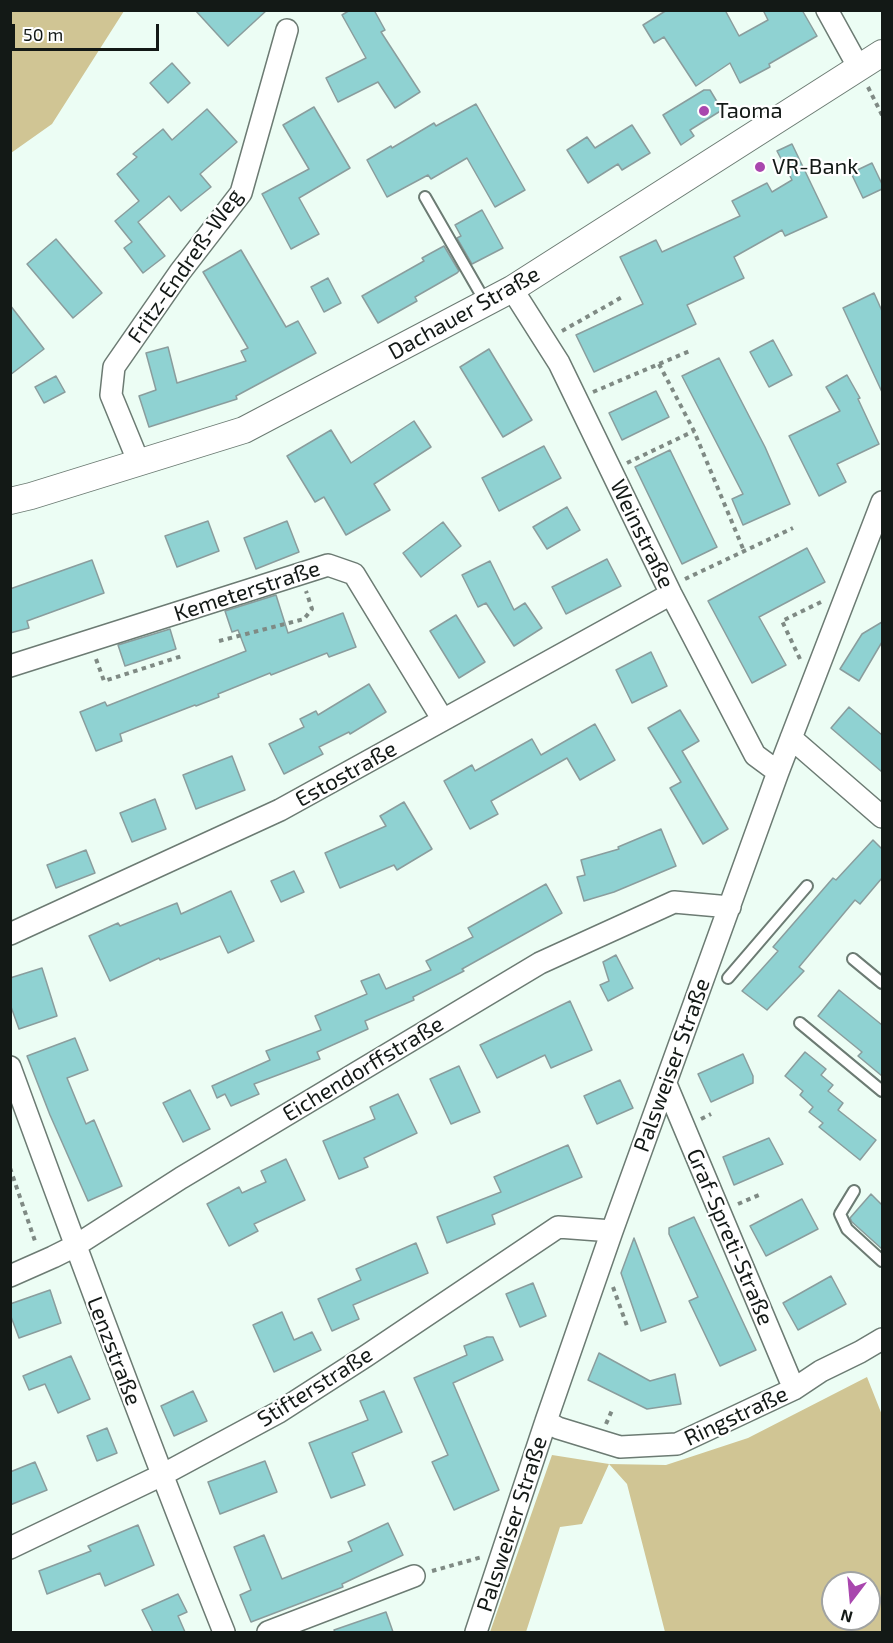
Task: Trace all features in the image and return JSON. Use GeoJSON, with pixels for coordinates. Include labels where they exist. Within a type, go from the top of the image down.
{"type":"FeatureCollection","features":[{"type":"Feature","properties":{"kind":"street"},"geometry":{"type":"LineString","coordinates":[[827,10],[859,68]]}},
{"type":"Feature","properties":{"kind":"street","name":"Fritz-Endreß-Weg"},"geometry":{"type":"LineString","coordinates":[[139,463],[111,395],[114,367],[180,272],[241,193],[287,30]]}},
{"type":"Feature","properties":{"kind":"street","name":"Dachauer Straße"},"geometry":{"type":"LineString","coordinates":[[10,501],[244,430],[512,290],[882,53]]}},
{"type":"Feature","properties":{"kind":"street","name":"Weinstraße"},"geometry":{"type":"LineString","coordinates":[[512,290],[559,363],[670,590],[755,756],[778,772]]}},
{"type":"Feature","properties":{"kind":"street","name":"Palsweiser Straße"},"geometry":{"type":"LineString","coordinates":[[476,1632],[598,1269],[778,772],[882,502]]}},
{"type":"Feature","properties":{"kind":"street","name":"Kemeterstraße"},"geometry":{"type":"LineString","coordinates":[[10,666],[328,565],[354,574],[443,720]]}},
{"type":"Feature","properties":{"kind":"street","name":"Estostraße"},"geometry":{"type":"LineString","coordinates":[[10,934],[280,810],[670,590]]}},
{"type":"Feature","properties":{"kind":"street"},"geometry":{"type":"LineString","coordinates":[[791,738],[882,817]]}},
{"type":"Feature","properties":{"kind":"street","name":"Eichendorffstraße"},"geometry":{"type":"LineString","coordinates":[[10,1276],[75,1246],[181,1178],[540,963],[674,902],[730,907]]}},
{"type":"Feature","properties":{"kind":"street","name":"Lenzstraße"},"geometry":{"type":"LineString","coordinates":[[10,1067],[75,1246],[224,1632]]}},
{"type":"Feature","properties":{"kind":"street","name":"Graf-Spreti-Straße"},"geometry":{"type":"LineString","coordinates":[[666,1084],[794,1389]]}},
{"type":"Feature","properties":{"kind":"street","name":"Stifterstraße"},"geometry":{"type":"LineString","coordinates":[[10,1548],[162,1475],[286,1408],[558,1227],[612,1231]]}},
{"type":"Feature","properties":{"kind":"street","name":"Ringstraße"},"geometry":{"type":"LineString","coordinates":[[546,1422],[558,1428],[620,1447],[677,1444],[794,1389],[821,1371],[882,1339]]}},
{"type":"Feature","properties":{"kind":"street"},"geometry":{"type":"LineString","coordinates":[[267,1632],[414,1576]]}},
{"type":"Feature","properties":{"kind":"lane"},"geometry":{"type":"LineString","coordinates":[[425,197],[486,303]]}},
{"type":"Feature","properties":{"kind":"lane"},"geometry":{"type":"LineString","coordinates":[[728,978],[807,886]]}},
{"type":"Feature","properties":{"kind":"lane"},"geometry":{"type":"LineString","coordinates":[[854,958],[882,983]]}},
{"type":"Feature","properties":{"kind":"lane"},"geometry":{"type":"LineString","coordinates":[[800,1023],[882,1091]]}},
{"type":"Feature","properties":{"kind":"lane"},"geometry":{"type":"LineString","coordinates":[[854,1191],[840,1214],[847,1229],[882,1261]]}},
{"type":"Feature","properties":{"kind":"path"},"geometry":{"type":"LineString","coordinates":[[859,68],[882,115]]}},
{"type":"Feature","properties":{"kind":"path"},"geometry":{"type":"LineString","coordinates":[[544,340],[624,296]]}},
{"type":"Feature","properties":{"kind":"path"},"geometry":{"type":"LineString","coordinates":[[576,399],[692,350]]}},
{"type":"Feature","properties":{"kind":"path"},"geometry":{"type":"LineString","coordinates":[[658,364],[694,431],[744,551]]}},
{"type":"Feature","properties":{"kind":"path"},"geometry":{"type":"LineString","coordinates":[[611,470],[694,431]]}},
{"type":"Feature","properties":{"kind":"path"},"geometry":{"type":"LineString","coordinates":[[670,590],[793,528]]}},
{"type":"Feature","properties":{"kind":"path"},"geometry":{"type":"LineString","coordinates":[[219,641],[304,619],[312,609],[300,574]]}},
{"type":"Feature","properties":{"kind":"path"},"geometry":{"type":"LineString","coordinates":[[812,684],[782,621],[848,590]]}},
{"type":"Feature","properties":{"kind":"path"},"geometry":{"type":"LineString","coordinates":[[88,642],[104,681],[182,656]]}},
{"type":"Feature","properties":{"kind":"path"},"geometry":{"type":"LineString","coordinates":[[10,1168],[42,1262]]}},
{"type":"Feature","properties":{"kind":"path"},"geometry":{"type":"LineString","coordinates":[[598,1269],[610,1280],[627,1326]]}},
{"type":"Feature","properties":{"kind":"path"},"geometry":{"type":"LineString","coordinates":[[414,1576],[479,1557]]}},
{"type":"Feature","properties":{"kind":"shaded area"},"geometry":{"type":"Polygon","coordinates":[[[11,10],[124,11],[52,124],[11,153],[11,10]]]}},
{"type":"Feature","properties":{"kind":"shaded area"},"geometry":{"type":"Polygon","coordinates":[[[867,1377],[882,1415],[882,1632],[665,1632],[627,1484],[609,1464],[666,1465],[748,1438],[867,1377]]]}},
{"type":"Feature","properties":{"kind":"shaded area"},"geometry":{"type":"Polygon","coordinates":[[[552,1455],[609,1464],[582,1524],[560,1527],[526,1632],[490,1632],[552,1455]]]}},
{"type":"Feature","properties":{"kind":"building"},"geometry":{"type":"Polygon","coordinates":[[[195,10],[267,10],[228,46],[195,10]]]}},
{"type":"Feature","properties":{"kind":"building"},"geometry":{"type":"Polygon","coordinates":[[[350,10],[374,10],[385,30],[381,32],[420,92],[395,108],[378,82],[338,102],[326,78],[366,58],[342,15],[350,10]]]}},
{"type":"Feature","properties":{"kind":"building"},"geometry":{"type":"Polygon","coordinates":[[[667,10],[725,10],[739,36],[768,20],[763,10],[802,10],[817,36],[769,64],[770,67],[740,83],[730,63],[696,86],[664,37],[654,43],[643,25],[667,10]]]}},
{"type":"Feature","properties":{"kind":"building"},"geometry":{"type":"Polygon","coordinates":[[[172,63],[190,83],[168,103],[150,83],[172,63]]]}},
{"type":"Feature","properties":{"kind":"building"},"geometry":{"type":"Polygon","coordinates":[[[704,90],[710,90],[722,110],[690,130],[694,136],[681,145],[663,115],[704,90]]]}},
{"type":"Feature","properties":{"kind":"building"},"geometry":{"type":"Polygon","coordinates":[[[476,104],[525,190],[495,207],[467,158],[431,179],[428,175],[387,197],[367,160],[434,123],[436,126],[476,104]]]}},
{"type":"Feature","properties":{"kind":"building"},"geometry":{"type":"Polygon","coordinates":[[[314,107],[350,168],[299,198],[319,234],[291,249],[262,194],[309,169],[283,125],[314,107]]]}},
{"type":"Feature","properties":{"kind":"building"},"geometry":{"type":"Polygon","coordinates":[[[207,109],[237,142],[200,174],[211,187],[181,211],[169,196],[138,222],[165,256],[143,273],[124,248],[132,242],[115,221],[139,201],[117,174],[137,157],[133,154],[163,129],[172,140],[207,109]]]}},
{"type":"Feature","properties":{"kind":"building"},"geometry":{"type":"Polygon","coordinates":[[[632,125],[650,153],[622,170],[618,164],[588,183],[567,150],[587,137],[595,148],[632,125]]]}},
{"type":"Feature","properties":{"kind":"building"},"geometry":{"type":"Polygon","coordinates":[[[792,144],[827,217],[785,236],[782,230],[734,257],[744,278],[687,305],[696,324],[594,372],[576,335],[643,304],[620,257],[656,240],[662,252],[740,216],[732,201],[767,183],[772,192],[792,180],[777,151],[792,144]]]}},
{"type":"Feature","properties":{"kind":"building"},"geometry":{"type":"Polygon","coordinates":[[[872,163],[882,189],[863,198],[851,173],[872,163]]]}},
{"type":"Feature","properties":{"kind":"building"},"geometry":{"type":"Polygon","coordinates":[[[482,210],[503,248],[472,264],[457,238],[461,236],[455,225],[482,210]]]}},
{"type":"Feature","properties":{"kind":"building"},"geometry":{"type":"Polygon","coordinates":[[[56,239],[102,293],[73,318],[27,264],[56,239]]]}},
{"type":"Feature","properties":{"kind":"building"},"geometry":{"type":"Polygon","coordinates":[[[444,246],[459,271],[415,297],[417,301],[378,323],[362,296],[424,261],[422,258],[444,246]]]}},
{"type":"Feature","properties":{"kind":"building"},"geometry":{"type":"Polygon","coordinates":[[[241,250],[286,327],[298,321],[316,353],[236,396],[237,399],[149,427],[139,396],[156,390],[146,353],[168,347],[177,383],[246,361],[241,351],[248,348],[203,272],[241,250]]]}},
{"type":"Feature","properties":{"kind":"building"},"geometry":{"type":"Polygon","coordinates":[[[328,278],[341,303],[324,312],[311,287],[328,278]]]}},
{"type":"Feature","properties":{"kind":"building"},"geometry":{"type":"Polygon","coordinates":[[[874,293],[882,311],[882,392],[843,308],[874,293]]]}},
{"type":"Feature","properties":{"kind":"building"},"geometry":{"type":"Polygon","coordinates":[[[10,305],[44,349],[10,375],[10,305]]]}},
{"type":"Feature","properties":{"kind":"building"},"geometry":{"type":"Polygon","coordinates":[[[773,340],[792,375],[769,387],[750,352],[773,340]]]}},
{"type":"Feature","properties":{"kind":"building"},"geometry":{"type":"Polygon","coordinates":[[[489,349],[532,420],[503,437],[460,367],[489,349]]]}},
{"type":"Feature","properties":{"kind":"building"},"geometry":{"type":"Polygon","coordinates":[[[719,358],[765,447],[790,504],[743,525],[732,499],[743,494],[682,376],[719,358]]]}},
{"type":"Feature","properties":{"kind":"building"},"geometry":{"type":"Polygon","coordinates":[[[847,375],[860,398],[858,399],[879,444],[837,464],[846,482],[819,496],[789,436],[840,411],[826,387],[847,375]]]}},
{"type":"Feature","properties":{"kind":"building"},"geometry":{"type":"Polygon","coordinates":[[[56,376],[65,392],[44,403],[35,387],[56,376]]]}},
{"type":"Feature","properties":{"kind":"building"},"geometry":{"type":"Polygon","coordinates":[[[656,391],[669,417],[622,440],[609,413],[656,391]]]}},
{"type":"Feature","properties":{"kind":"building"},"geometry":{"type":"Polygon","coordinates":[[[414,421],[431,447],[374,484],[390,510],[346,535],[324,497],[315,502],[287,456],[331,430],[351,463],[414,421]]]}},
{"type":"Feature","properties":{"kind":"building"},"geometry":{"type":"Polygon","coordinates":[[[544,446],[561,478],[499,511],[482,478],[544,446]]]}},
{"type":"Feature","properties":{"kind":"building"},"geometry":{"type":"Polygon","coordinates":[[[670,450],[717,547],[682,564],[635,467],[670,450]]]}},
{"type":"Feature","properties":{"kind":"building"},"geometry":{"type":"Polygon","coordinates":[[[567,507],[580,530],[547,549],[533,527],[567,507]]]}},
{"type":"Feature","properties":{"kind":"building"},"geometry":{"type":"Polygon","coordinates":[[[208,521],[219,551],[177,567],[165,536],[208,521]]]}},
{"type":"Feature","properties":{"kind":"building"},"geometry":{"type":"Polygon","coordinates":[[[287,521],[299,552],[256,569],[244,538],[287,521]]]}},
{"type":"Feature","properties":{"kind":"building"},"geometry":{"type":"Polygon","coordinates":[[[443,522],[461,546],[421,577],[403,553],[443,522]]]}},
{"type":"Feature","properties":{"kind":"building"},"geometry":{"type":"Polygon","coordinates":[[[807,548],[825,582],[759,617],[786,665],[752,683],[708,601],[807,548]]]}},
{"type":"Feature","properties":{"kind":"building"},"geometry":{"type":"Polygon","coordinates":[[[607,559],[621,586],[566,614],[552,587],[607,559]]]}},
{"type":"Feature","properties":{"kind":"building"},"geometry":{"type":"Polygon","coordinates":[[[92,560],[104,593],[27,621],[29,628],[10,633],[10,589],[92,560]]]}},
{"type":"Feature","properties":{"kind":"building"},"geometry":{"type":"Polygon","coordinates":[[[490,561],[514,610],[525,603],[542,628],[514,646],[486,603],[478,607],[462,575],[490,561]]]}},
{"type":"Feature","properties":{"kind":"building"},"geometry":{"type":"Polygon","coordinates":[[[276,595],[288,633],[343,613],[356,647],[329,657],[327,653],[271,675],[270,673],[218,694],[219,697],[120,734],[122,741],[96,751],[80,712],[105,702],[107,706],[246,651],[238,630],[232,632],[225,611],[276,595]]]}},
{"type":"Feature","properties":{"kind":"building"},"geometry":{"type":"Polygon","coordinates":[[[456,615],[485,662],[459,678],[430,631],[456,615]]]}},
{"type":"Feature","properties":{"kind":"building"},"geometry":{"type":"Polygon","coordinates":[[[882,622],[882,642],[859,681],[840,669],[862,634],[882,622]]]}},
{"type":"Feature","properties":{"kind":"building"},"geometry":{"type":"Polygon","coordinates":[[[170,629],[176,649],[125,666],[118,645],[170,629]]]}},
{"type":"Feature","properties":{"kind":"building"},"geometry":{"type":"Polygon","coordinates":[[[651,652],[667,686],[632,703],[616,670],[651,652]]]}},
{"type":"Feature","properties":{"kind":"building"},"geometry":{"type":"Polygon","coordinates":[[[369,684],[386,712],[350,734],[349,732],[319,747],[323,754],[284,774],[269,744],[304,727],[300,719],[316,711],[318,715],[369,684]]]}},
{"type":"Feature","properties":{"kind":"building"},"geometry":{"type":"Polygon","coordinates":[[[849,707],[882,735],[882,772],[831,728],[849,707]]]}},
{"type":"Feature","properties":{"kind":"building"},"geometry":{"type":"Polygon","coordinates":[[[680,710],[699,741],[682,751],[728,829],[703,844],[670,788],[681,782],[648,728],[680,710]]]}},
{"type":"Feature","properties":{"kind":"building"},"geometry":{"type":"Polygon","coordinates":[[[595,724],[615,760],[580,780],[567,758],[491,801],[498,814],[470,829],[444,781],[472,765],[475,771],[532,739],[541,755],[595,724]]]}},
{"type":"Feature","properties":{"kind":"building"},"geometry":{"type":"Polygon","coordinates":[[[232,756],[245,790],[196,809],[183,775],[232,756]]]}},
{"type":"Feature","properties":{"kind":"building"},"geometry":{"type":"Polygon","coordinates":[[[155,799],[166,829],[132,842],[120,813],[155,799]]]}},
{"type":"Feature","properties":{"kind":"building"},"geometry":{"type":"Polygon","coordinates":[[[404,802],[432,849],[397,870],[394,865],[340,888],[325,853],[386,826],[380,816],[404,802]]]}},
{"type":"Feature","properties":{"kind":"building"},"geometry":{"type":"Polygon","coordinates":[[[661,829],[676,866],[614,892],[584,901],[577,877],[585,875],[581,860],[619,849],[618,847],[661,829]]]}},
{"type":"Feature","properties":{"kind":"building"},"geometry":{"type":"Polygon","coordinates":[[[873,840],[882,849],[882,878],[860,904],[855,900],[799,967],[804,971],[767,1010],[742,991],[778,951],[773,947],[833,878],[836,880],[873,840]]]}},
{"type":"Feature","properties":{"kind":"building"},"geometry":{"type":"Polygon","coordinates":[[[86,850],[95,873],[56,888],[47,865],[86,850]]]}},
{"type":"Feature","properties":{"kind":"building"},"geometry":{"type":"Polygon","coordinates":[[[294,871],[304,892],[281,902],[271,881],[294,871]]]}},
{"type":"Feature","properties":{"kind":"building"},"geometry":{"type":"Polygon","coordinates":[[[546,884],[562,913],[462,969],[464,971],[413,997],[414,1000],[365,1021],[368,1029],[317,1052],[320,1059],[254,1084],[259,1094],[231,1106],[225,1094],[217,1098],[212,1086],[270,1060],[266,1051],[321,1030],[315,1016],[367,994],[361,981],[379,974],[386,989],[431,970],[426,961],[473,937],[468,928],[546,884]]]}},
{"type":"Feature","properties":{"kind":"building"},"geometry":{"type":"Polygon","coordinates":[[[231,891],[254,941],[228,953],[220,936],[160,960],[159,958],[110,981],[89,936],[118,923],[120,926],[177,903],[181,914],[231,891]]]}},
{"type":"Feature","properties":{"kind":"building"},"geometry":{"type":"Polygon","coordinates":[[[616,955],[633,988],[608,1001],[600,985],[609,981],[603,962],[616,955]]]}},
{"type":"Feature","properties":{"kind":"building"},"geometry":{"type":"Polygon","coordinates":[[[42,968],[57,1016],[19,1029],[10,1004],[10,978],[42,968]]]}},
{"type":"Feature","properties":{"kind":"building"},"geometry":{"type":"Polygon","coordinates":[[[839,990],[882,1025],[882,1076],[858,1056],[862,1052],[818,1016],[839,990]]]}},
{"type":"Feature","properties":{"kind":"building"},"geometry":{"type":"Polygon","coordinates":[[[570,1001],[592,1050],[551,1068],[545,1055],[497,1078],[480,1045],[570,1001]]]}},
{"type":"Feature","properties":{"kind":"building"},"geometry":{"type":"Polygon","coordinates":[[[75,1038],[88,1070],[67,1078],[86,1124],[94,1120],[122,1186],[88,1201],[27,1056],[75,1038]]]}},
{"type":"Feature","properties":{"kind":"building"},"geometry":{"type":"Polygon","coordinates":[[[805,1052],[826,1069],[821,1075],[833,1085],[828,1091],[843,1103],[838,1110],[876,1140],[860,1160],[819,1127],[823,1123],[809,1112],[813,1107],[800,1095],[803,1091],[785,1076],[805,1052]]]}},
{"type":"Feature","properties":{"kind":"building"},"geometry":{"type":"Polygon","coordinates":[[[743,1054],[753,1076],[753,1083],[711,1102],[698,1074],[743,1054]]]}},
{"type":"Feature","properties":{"kind":"building"},"geometry":{"type":"Polygon","coordinates":[[[459,1066],[480,1112],[451,1124],[430,1079],[459,1066]]]}},
{"type":"Feature","properties":{"kind":"building"},"geometry":{"type":"Polygon","coordinates":[[[620,1080],[633,1108],[597,1124],[584,1096],[620,1080]]]}},
{"type":"Feature","properties":{"kind":"building"},"geometry":{"type":"Polygon","coordinates":[[[190,1090],[210,1129],[183,1142],[163,1103],[190,1090]]]}},
{"type":"Feature","properties":{"kind":"building"},"geometry":{"type":"Polygon","coordinates":[[[398,1094],[417,1133],[364,1158],[368,1167],[339,1179],[323,1141],[375,1119],[370,1107],[398,1094]]]}},
{"type":"Feature","properties":{"kind":"building"},"geometry":{"type":"Polygon","coordinates":[[[769,1138],[783,1164],[734,1185],[723,1157],[769,1138]]]}},
{"type":"Feature","properties":{"kind":"building"},"geometry":{"type":"Polygon","coordinates":[[[568,1145],[582,1177],[492,1215],[495,1224],[447,1243],[437,1217],[501,1192],[494,1177],[568,1145]]]}},
{"type":"Feature","properties":{"kind":"building"},"geometry":{"type":"Polygon","coordinates":[[[286,1159],[305,1200],[254,1224],[258,1231],[229,1246],[207,1204],[239,1187],[242,1193],[266,1182],[261,1171],[286,1159]]]}},
{"type":"Feature","properties":{"kind":"building"},"geometry":{"type":"Polygon","coordinates":[[[871,1194],[882,1205],[882,1249],[850,1218],[871,1194]]]}},
{"type":"Feature","properties":{"kind":"building"},"geometry":{"type":"Polygon","coordinates":[[[802,1199],[818,1229],[766,1256],[750,1226],[802,1199]]]}},
{"type":"Feature","properties":{"kind":"building"},"geometry":{"type":"Polygon","coordinates":[[[694,1217],[756,1350],[720,1366],[689,1301],[698,1297],[669,1234],[669,1228],[694,1217]]]}},
{"type":"Feature","properties":{"kind":"building"},"geometry":{"type":"Polygon","coordinates":[[[634,1238],[666,1322],[641,1331],[621,1273],[634,1238]]]}},
{"type":"Feature","properties":{"kind":"building"},"geometry":{"type":"Polygon","coordinates":[[[416,1243],[428,1273],[353,1305],[359,1319],[332,1331],[318,1299],[361,1280],[356,1269],[416,1243]]]}},
{"type":"Feature","properties":{"kind":"building"},"geometry":{"type":"Polygon","coordinates":[[[831,1276],[846,1304],[798,1330],[783,1303],[831,1276]]]}},
{"type":"Feature","properties":{"kind":"building"},"geometry":{"type":"Polygon","coordinates":[[[533,1283],[546,1316],[520,1327],[506,1294],[533,1283]]]}},
{"type":"Feature","properties":{"kind":"building"},"geometry":{"type":"Polygon","coordinates":[[[50,1290],[61,1323],[19,1338],[10,1314],[10,1304],[50,1290]]]}},
{"type":"Feature","properties":{"kind":"building"},"geometry":{"type":"Polygon","coordinates":[[[282,1312],[294,1340],[312,1332],[321,1350],[274,1372],[253,1325],[282,1312]]]}},
{"type":"Feature","properties":{"kind":"building"},"geometry":{"type":"Polygon","coordinates":[[[493,1337],[503,1360],[453,1383],[499,1490],[454,1510],[432,1462],[448,1455],[414,1378],[467,1355],[464,1346],[493,1337]]]}},
{"type":"Feature","properties":{"kind":"building"},"geometry":{"type":"Polygon","coordinates":[[[599,1353],[650,1381],[675,1374],[681,1404],[647,1409],[588,1380],[599,1353]]]}},
{"type":"Feature","properties":{"kind":"building"},"geometry":{"type":"Polygon","coordinates":[[[71,1356],[90,1399],[58,1413],[45,1384],[29,1390],[23,1376],[71,1356]]]}},
{"type":"Feature","properties":{"kind":"building"},"geometry":{"type":"Polygon","coordinates":[[[193,1391],[207,1421],[174,1436],[161,1406],[193,1391]]]}},
{"type":"Feature","properties":{"kind":"building"},"geometry":{"type":"Polygon","coordinates":[[[384,1391],[402,1432],[352,1453],[365,1485],[331,1498],[309,1443],[368,1420],[360,1401],[384,1391]]]}},
{"type":"Feature","properties":{"kind":"building"},"geometry":{"type":"Polygon","coordinates":[[[107,1428],[117,1453],[97,1461],[87,1436],[107,1428]]]}},
{"type":"Feature","properties":{"kind":"building"},"geometry":{"type":"Polygon","coordinates":[[[265,1461],[277,1492],[220,1514],[208,1482],[265,1461]]]}},
{"type":"Feature","properties":{"kind":"building"},"geometry":{"type":"Polygon","coordinates":[[[35,1462],[47,1490],[10,1505],[10,1472],[35,1462]]]}},
{"type":"Feature","properties":{"kind":"building"},"geometry":{"type":"Polygon","coordinates":[[[388,1523],[403,1555],[342,1584],[343,1587],[251,1622],[240,1595],[251,1590],[234,1547],[264,1535],[282,1579],[352,1551],[348,1542],[388,1523]]]}},
{"type":"Feature","properties":{"kind":"building"},"geometry":{"type":"Polygon","coordinates":[[[138,1525],[154,1565],[105,1586],[100,1573],[47,1594],[39,1571],[91,1551],[88,1546],[138,1525]]]}},
{"type":"Feature","properties":{"kind":"building"},"geometry":{"type":"Polygon","coordinates":[[[178,1594],[187,1612],[178,1616],[185,1632],[153,1632],[142,1610],[178,1594]]]}},
{"type":"Feature","properties":{"kind":"building"},"geometry":{"type":"Polygon","coordinates":[[[386,1612],[393,1632],[335,1632],[334,1630],[386,1612]]]}},
{"type":"Feature","properties":{"kind":"place","name":"Taoma"},"geometry":{"type":"Point","coordinates":[704,111]}},
{"type":"Feature","properties":{"kind":"place","name":"VR-Bank"},"geometry":{"type":"Point","coordinates":[760,167]}}]}
